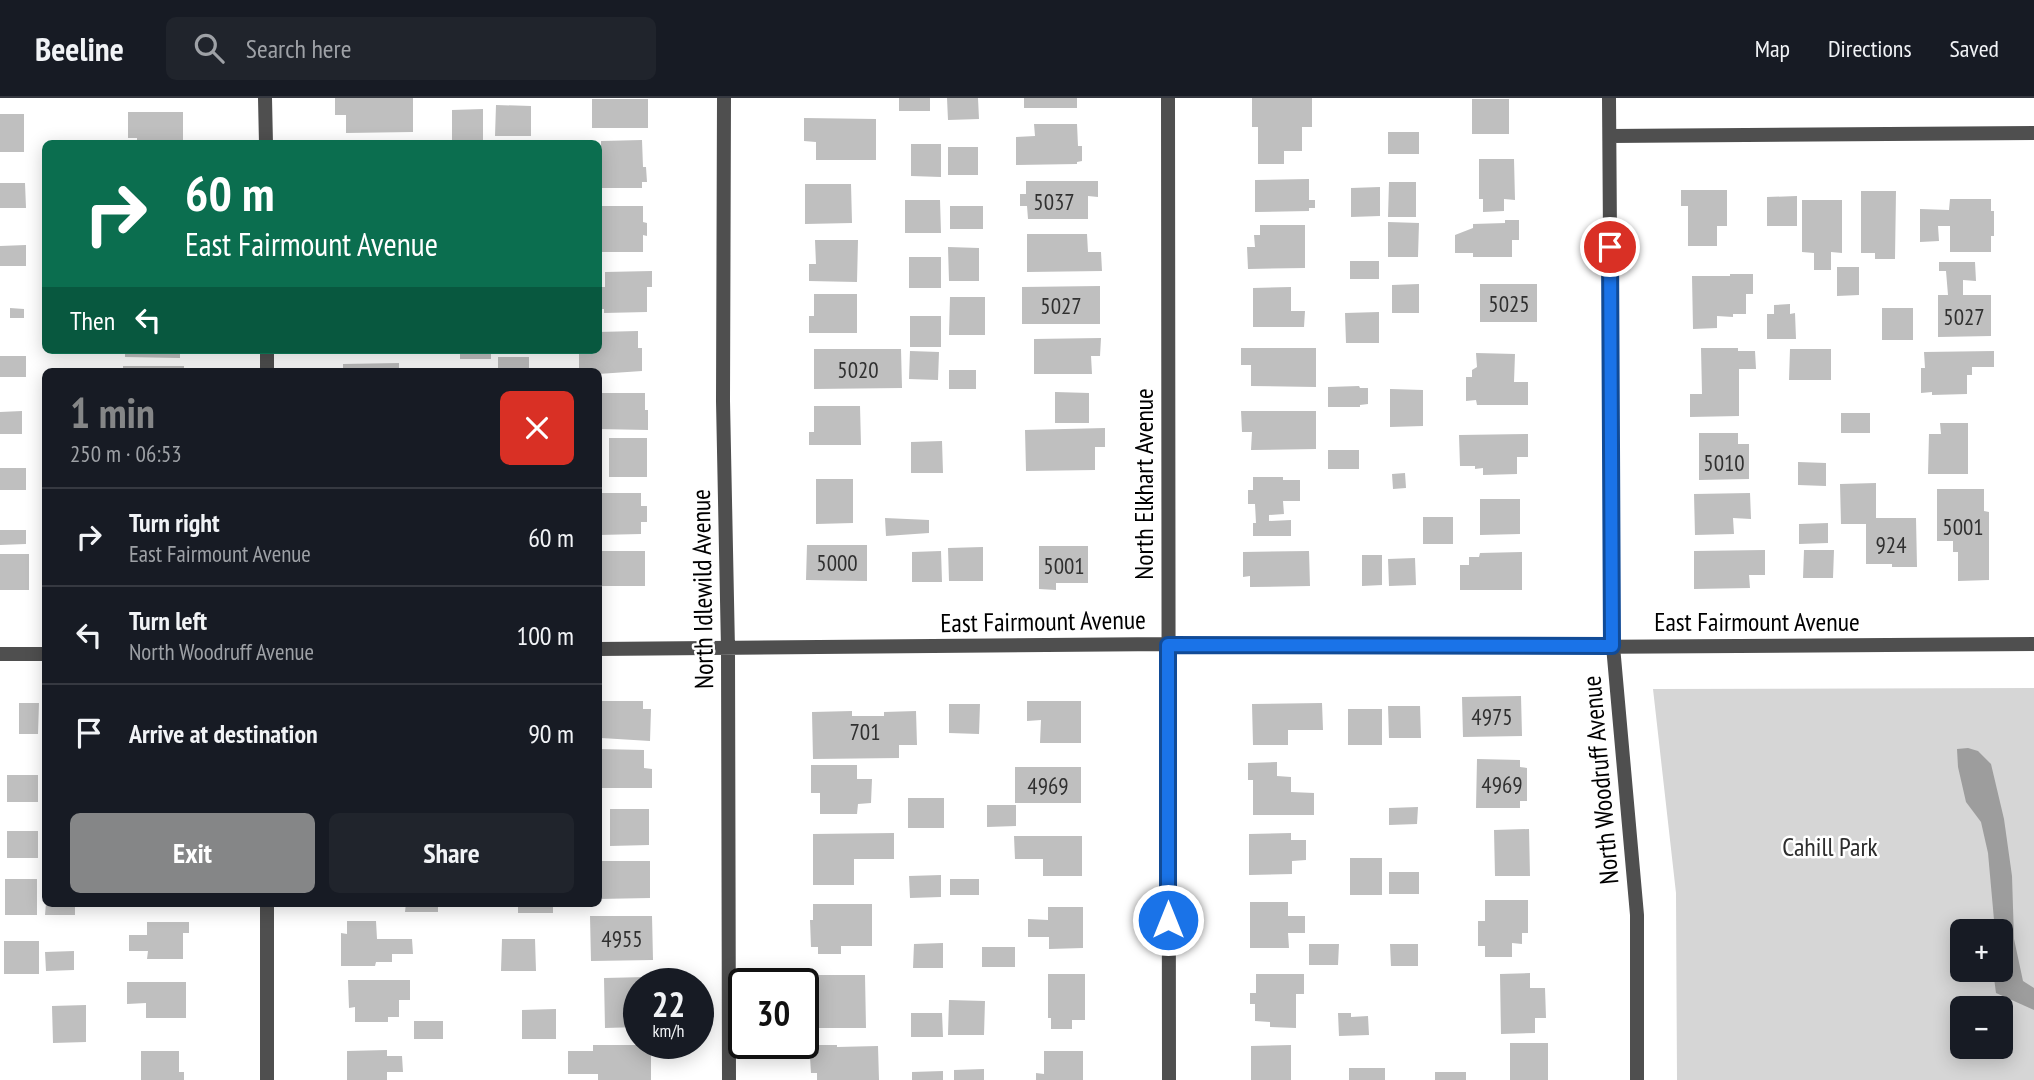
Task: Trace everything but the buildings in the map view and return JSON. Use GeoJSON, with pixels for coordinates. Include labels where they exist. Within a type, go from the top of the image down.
{"type":"FeatureCollection","features":[{"type":"Feature","properties":{"kind":"street"},"geometry":{"type":"LineString","coordinates":[[265,98],[266,140]]}},
{"type":"Feature","properties":{"kind":"street","name":"North Idlewild Avenue"},"geometry":{"type":"LineString","coordinates":[[724,98],[723,401],[728,649],[729,1080]]}},
{"type":"Feature","properties":{"kind":"street","name":"North Elkhart Avenue"},"geometry":{"type":"LineString","coordinates":[[1168,98],[1169,1080]]}},
{"type":"Feature","properties":{"kind":"street","name":"North Woodruff Avenue"},"geometry":{"type":"LineString","coordinates":[[1609,98],[1612,646],[1637,915],[1637,1080]]}},
{"type":"Feature","properties":{"kind":"street"},"geometry":{"type":"LineString","coordinates":[[1610,136],[2034,133]]}},
{"type":"Feature","properties":{"kind":"street","name":"East Fairmount Avenue"},"geometry":{"type":"LineString","coordinates":[[602,649],[2034,644]]}},
{"type":"Feature","properties":{"kind":"street"},"geometry":{"type":"LineString","coordinates":[[0,654],[42,654]]}},
{"type":"Feature","properties":{"kind":"street"},"geometry":{"type":"LineString","coordinates":[[267,907],[267,1080]]}},
{"type":"Feature","properties":{"kind":"green space","name":"Cahill Park"},"geometry":{"type":"Polygon","coordinates":[[[2034,688],[2034,1080],[1677,1080],[1676,893],[1653,689],[2034,688]]]}},
{"type":"Feature","properties":{"kind":"shaded area"},"geometry":{"type":"Polygon","coordinates":[[[1957,749],[1978,751],[1991,764],[2004,819],[2012,876],[2014,939],[2023,981],[2034,988],[2034,1010],[2013,1001],[2013,996],[1996,993],[1995,982],[2013,982],[2013,919],[1994,919],[1988,853],[1981,822],[1966,802],[1957,749]]]}},
{"type":"Feature","properties":{"kind":"route"},"geometry":{"type":"LineString","coordinates":[[1168,920],[1168,645],[1612,646],[1610,247]]}}]}
